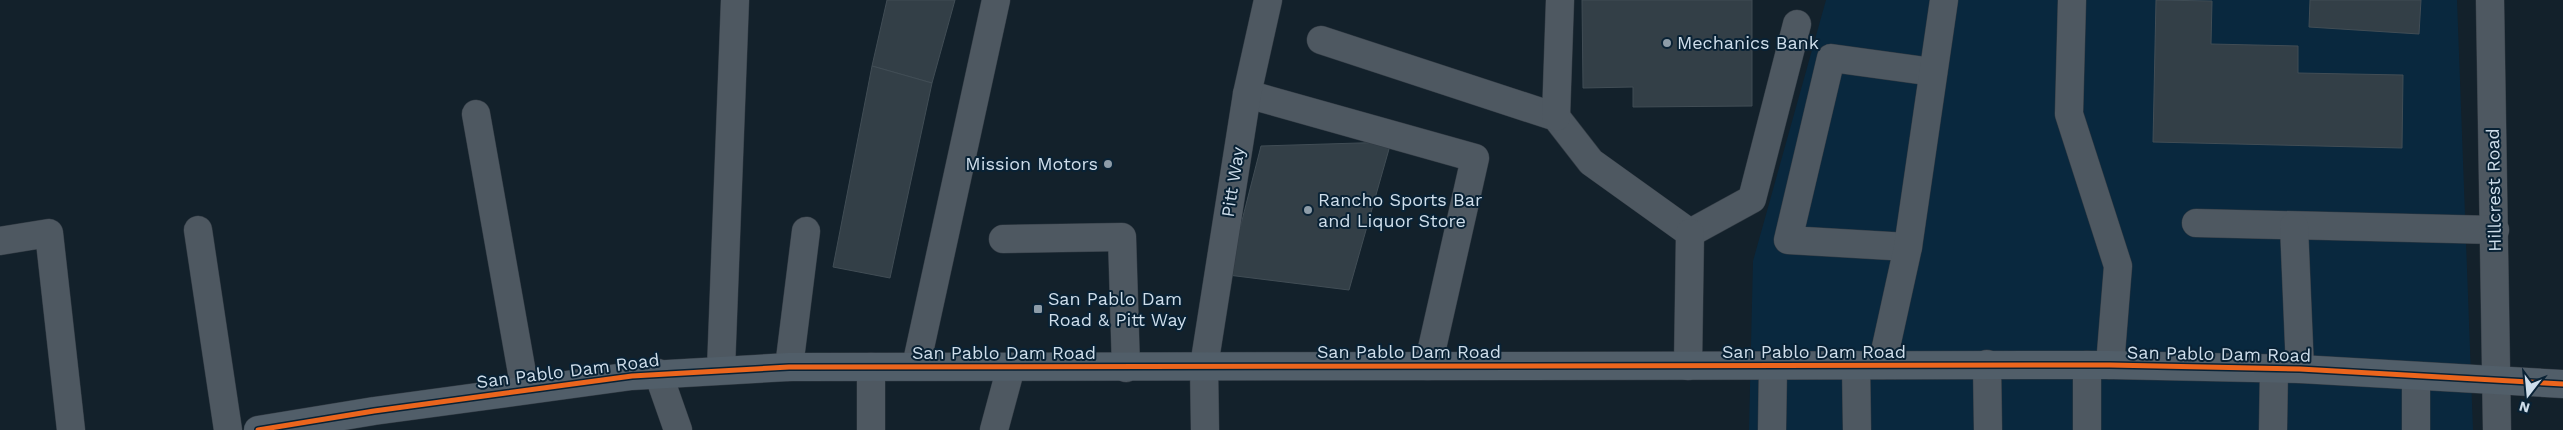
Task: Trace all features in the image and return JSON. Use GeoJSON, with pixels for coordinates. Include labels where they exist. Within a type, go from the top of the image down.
{"type":"FeatureCollection","features":[{"type":"Feature","properties":{"kind":"main road","name":"San Pablo Dam Road"},"geometry":{"type":"LineString","coordinates":[[264,430],[374,411],[658,373],[789,367],[1126,368],[1204,366],[1772,367],[1987,364],[2099,365],[2287,369],[2563,384]]}},
{"type":"Feature","properties":{"kind":"street"},"geometry":{"type":"LineString","coordinates":[[721,369],[735,0]]}},
{"type":"Feature","properties":{"kind":"street"},"geometry":{"type":"LineString","coordinates":[[916,366],[996,0]]}},
{"type":"Feature","properties":{"kind":"street","name":"Pitt Way"},"geometry":{"type":"LineString","coordinates":[[1205,430],[1204,366],[1247,94],[1268,0]]}},
{"type":"Feature","properties":{"kind":"street"},"geometry":{"type":"LineString","coordinates":[[1556,117],[1560,0]]}},
{"type":"Feature","properties":{"kind":"street"},"geometry":{"type":"LineString","coordinates":[[1857,430],[1869,365],[1908,247],[1944,0]]}},
{"type":"Feature","properties":{"kind":"street"},"geometry":{"type":"LineString","coordinates":[[2072,0],[2069,114],[2118,266],[2087,430]]}},
{"type":"Feature","properties":{"kind":"street","name":"Hillcrest Road"},"geometry":{"type":"LineString","coordinates":[[2490,0],[2497,430]]}},
{"type":"Feature","properties":{"kind":"street"},"geometry":{"type":"LineString","coordinates":[[1690,233],[1752,199],[1797,24]]}},
{"type":"Feature","properties":{"kind":"street"},"geometry":{"type":"LineString","coordinates":[[1321,40],[1556,117],[1592,162],[1690,233]]}},
{"type":"Feature","properties":{"kind":"street"},"geometry":{"type":"LineString","coordinates":[[1908,247],[1788,240],[1831,58],[1933,72]]}},
{"type":"Feature","properties":{"kind":"street"},"geometry":{"type":"LineString","coordinates":[[1247,94],[1475,158],[1428,366]]}},
{"type":"Feature","properties":{"kind":"street"},"geometry":{"type":"LineString","coordinates":[[476,114],[524,390]]}},
{"type":"Feature","properties":{"kind":"street"},"geometry":{"type":"LineString","coordinates":[[2196,223],[2495,230]]}},
{"type":"Feature","properties":{"kind":"street"},"geometry":{"type":"LineString","coordinates":[[2273,430],[2287,369],[2294,226]]}},
{"type":"Feature","properties":{"kind":"street"},"geometry":{"type":"LineString","coordinates":[[198,230],[228,430]]}},
{"type":"Feature","properties":{"kind":"street"},"geometry":{"type":"LineString","coordinates":[[789,367],[806,231]]}},
{"type":"Feature","properties":{"kind":"street"},"geometry":{"type":"LineString","coordinates":[[0,241],[49,233],[71,430]]}},
{"type":"Feature","properties":{"kind":"street"},"geometry":{"type":"LineString","coordinates":[[1688,366],[1690,233]]}},
{"type":"Feature","properties":{"kind":"street"},"geometry":{"type":"LineString","coordinates":[[1003,239],[1122,238],[1126,368]]}},
{"type":"Feature","properties":{"kind":"street"},"geometry":{"type":"LineString","coordinates":[[1987,364],[1988,430]]}},
{"type":"Feature","properties":{"kind":"street"},"geometry":{"type":"LineString","coordinates":[[871,367],[871,430]]}},
{"type":"Feature","properties":{"kind":"street"},"geometry":{"type":"LineString","coordinates":[[994,430],[1011,367]]}},
{"type":"Feature","properties":{"kind":"street"},"geometry":{"type":"LineString","coordinates":[[1772,367],[1772,430]]}},
{"type":"Feature","properties":{"kind":"street"},"geometry":{"type":"LineString","coordinates":[[658,373],[678,430]]}},
{"type":"Feature","properties":{"kind":"street"},"geometry":{"type":"LineString","coordinates":[[2416,376],[2416,430]]}},
{"type":"Feature","properties":{"kind":"shaded area"},"geometry":{"type":"Polygon","coordinates":[[[1826,0],[2457,0],[2473,430],[1749,430],[1753,261],[1826,0]]]}},
{"type":"Feature","properties":{"kind":"building"},"geometry":{"type":"Polygon","coordinates":[[[887,0],[955,0],[932,83],[872,66],[887,0]]]}},
{"type":"Feature","properties":{"kind":"building","name":"Mechanics Bank"},"geometry":{"type":"Polygon","coordinates":[[[1582,0],[1752,0],[1752,106],[1633,107],[1633,87],[1583,88],[1582,0]]]}},
{"type":"Feature","properties":{"kind":"building"},"geometry":{"type":"Polygon","coordinates":[[[2156,0],[2212,1],[2211,44],[2298,46],[2298,73],[2403,75],[2402,148],[2153,142],[2156,0]]]}},
{"type":"Feature","properties":{"kind":"building"},"geometry":{"type":"Polygon","coordinates":[[[2310,0],[2421,0],[2419,34],[2309,27],[2310,0]]]}},
{"type":"Feature","properties":{"kind":"building"},"geometry":{"type":"Polygon","coordinates":[[[872,66],[932,83],[890,278],[833,267],[872,66]]]}},
{"type":"Feature","properties":{"kind":"building","name":"Rancho Sports Bar and Liquor Store"},"geometry":{"type":"Polygon","coordinates":[[[1391,142],[1349,290],[1228,275],[1261,146],[1391,142]]]}},
{"type":"Feature","properties":{"kind":"cycle path"},"geometry":{"type":"LineString","coordinates":[[258,430],[374,411],[632,376],[789,367],[2110,365],[2300,369],[2563,384]]}},
{"type":"Feature","properties":{"kind":"place","name":"Mechanics Bank"},"geometry":{"type":"Point","coordinates":[1667,43]}},
{"type":"Feature","properties":{"kind":"place","name":"Mission Motors"},"geometry":{"type":"Point","coordinates":[1108,164]}},
{"type":"Feature","properties":{"kind":"place","name":"Rancho Sports Bar and Liquor Store"},"geometry":{"type":"Point","coordinates":[1308,210]}},
{"type":"Feature","properties":{"kind":"place","name":"San Pablo Dam Road & Pitt Way"},"geometry":{"type":"Point","coordinates":[1038,309]}}]}
